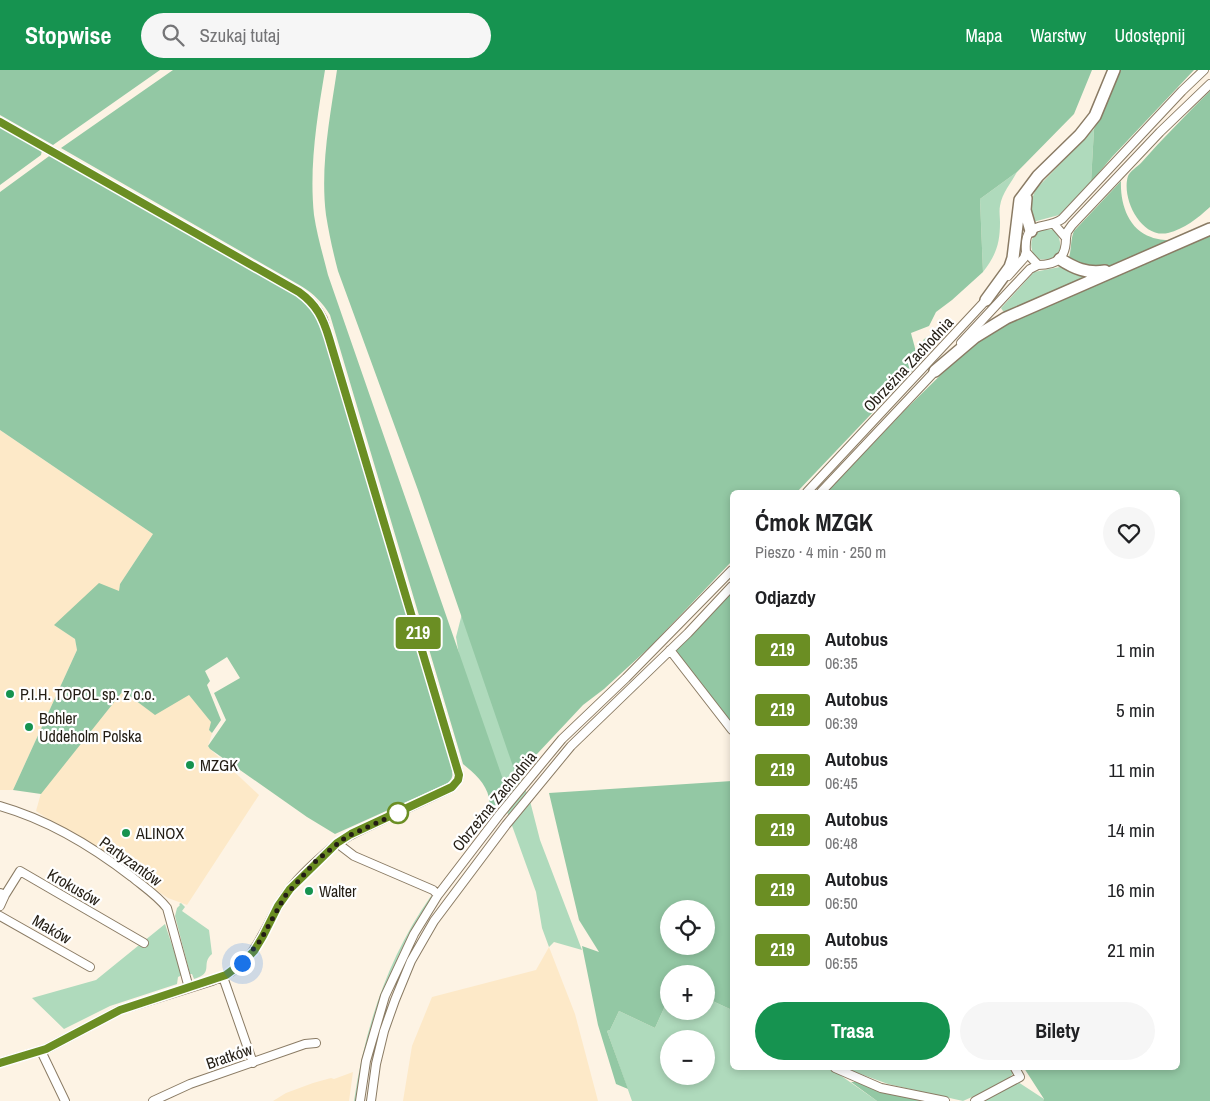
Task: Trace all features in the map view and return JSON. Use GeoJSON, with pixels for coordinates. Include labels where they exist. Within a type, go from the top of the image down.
{"type":"FeatureCollection","features":[{"type":"Feature","properties":{"kind":"highway"},"geometry":{"type":"LineString","coordinates":[[986,300],[1010,267],[1016,249],[1020,200],[1038,176],[1080,136],[1095,116],[1114,70]]}},
{"type":"Feature","properties":{"kind":"highway"},"geometry":{"type":"LineString","coordinates":[[1028,189],[1025,210],[1031,231]]}},
{"type":"Feature","properties":{"kind":"highway"},"geometry":{"type":"LineString","coordinates":[[935,371],[974,337],[1006,318],[1210,229]]}},
{"type":"Feature","properties":{"kind":"highway"},"geometry":{"type":"LineString","coordinates":[[1060,259],[1073,267],[1092,272],[1102,272],[1126,266]]}},
{"type":"Feature","properties":{"kind":"street"},"geometry":{"type":"LineString","coordinates":[[1204,70],[1068,213],[1054,224],[1042,224],[1036,226],[1031,231],[1026,240],[1026,252],[1038,264],[1054,262],[1060,259],[1065,252],[1067,232],[1072,224],[1160,132],[1210,84]]}},
{"type":"Feature","properties":{"kind":"street"},"geometry":{"type":"LineString","coordinates":[[0,122],[299,292],[314,304],[319,311],[323,319],[459,775],[456,784],[351,834],[337,843],[302,875],[288,891],[260,941],[249,956],[223,977],[120,1010],[41,1051],[0,1063]]}},
{"type":"Feature","properties":{"kind":"street"},"geometry":{"type":"LineString","coordinates":[[1054,224],[1066,238]]}},
{"type":"Feature","properties":{"kind":"street","name":"Obrzeżna Zachodnia"},"geometry":{"type":"LineString","coordinates":[[809,490],[1020,264],[1026,252]]}},
{"type":"Feature","properties":{"kind":"street","name":"Obrzeżna Zachodnia"},"geometry":{"type":"LineString","coordinates":[[823,490],[1032,267],[1038,264]]}},
{"type":"Feature","properties":{"kind":"street","name":"Obrzeżna Zachodnia"},"geometry":{"type":"LineString","coordinates":[[360,1101],[366,1061],[387,990],[414,934],[438,895],[500,814],[562,739],[626,678],[730,572]]}},
{"type":"Feature","properties":{"kind":"street","name":"Obrzeżna Zachodnia"},"geometry":{"type":"LineString","coordinates":[[371,1101],[376,1064],[384,1031],[398,991],[434,921],[506,825],[571,746],[670,650],[730,588]]}},
{"type":"Feature","properties":{"kind":"street"},"geometry":{"type":"LineString","coordinates":[[670,650],[730,727]]}},
{"type":"Feature","properties":{"kind":"street","name":"Partyzantów"},"geometry":{"type":"LineString","coordinates":[[0,806],[25,814],[83,842],[122,869],[160,899],[167,908],[189,988]]}},
{"type":"Feature","properties":{"kind":"street"},"geometry":{"type":"LineString","coordinates":[[337,843],[354,856],[433,890],[438,895]]}},
{"type":"Feature","properties":{"kind":"street","name":"Krokusów"},"geometry":{"type":"LineString","coordinates":[[3,894],[20,871],[144,943]]}},
{"type":"Feature","properties":{"kind":"street"},"geometry":{"type":"LineString","coordinates":[[0,906],[3,894]]}},
{"type":"Feature","properties":{"kind":"street","name":"Maków"},"geometry":{"type":"LineString","coordinates":[[0,916],[90,967]]}},
{"type":"Feature","properties":{"kind":"street"},"geometry":{"type":"LineString","coordinates":[[223,977],[253,1063]]}},
{"type":"Feature","properties":{"kind":"street","name":"Bratków"},"geometry":{"type":"LineString","coordinates":[[153,1101],[190,1084],[305,1044],[316,1043]]}},
{"type":"Feature","properties":{"kind":"street"},"geometry":{"type":"LineString","coordinates":[[41,1051],[65,1101]]}},
{"type":"Feature","properties":{"kind":"street"},"geometry":{"type":"LineString","coordinates":[[840,1070],[881,1088],[945,1101]]}},
{"type":"Feature","properties":{"kind":"street"},"geometry":{"type":"LineString","coordinates":[[975,1101],[1020,1077],[1016,1070]]}},
{"type":"Feature","properties":{"kind":"shaded area"},"geometry":{"type":"Polygon","coordinates":[[[0,430],[153,534],[120,584],[119,592],[55,625],[75,639],[77,650],[13,790],[0,790],[0,430]]]}},
{"type":"Feature","properties":{"kind":"shaded area"},"geometry":{"type":"Polygon","coordinates":[[[123,691],[189,695],[212,722],[209,730],[212,733],[208,746],[210,749],[259,795],[187,905],[168,898],[36,811],[41,793],[123,691]]]}},
{"type":"Feature","properties":{"kind":"shaded area"},"geometry":{"type":"Polygon","coordinates":[[[549,947],[575,1014],[598,1101],[403,1101],[412,1046],[432,997],[536,970],[549,947]]]}},
{"type":"Feature","properties":{"kind":"shaded area"},"geometry":{"type":"Polygon","coordinates":[[[353,1072],[349,1101],[273,1101],[286,1093],[313,1083],[331,1078],[334,1079],[353,1072]]]}},
{"type":"Feature","properties":{"kind":"green space"},"geometry":{"type":"Polygon","coordinates":[[[0,70],[160,70],[53,145],[0,115],[0,70]]]}},
{"type":"Feature","properties":{"kind":"green space"},"geometry":{"type":"Polygon","coordinates":[[[173,70],[325,70],[317,124],[312,179],[314,215],[318,238],[328,275],[507,791],[492,810],[482,783],[463,764],[327,310],[310,292],[301,286],[61,148],[173,70]]]}},
{"type":"Feature","properties":{"kind":"green space"},"geometry":{"type":"Polygon","coordinates":[[[337,70],[1092,70],[1074,114],[1017,172],[980,199],[983,272],[936,312],[929,326],[911,333],[916,356],[913,370],[799,490],[730,490],[730,563],[651,646],[604,689],[583,705],[517,778],[418,490],[338,271],[324,197],[325,160],[337,70]]]}},
{"type":"Feature","properties":{"kind":"green space"},"geometry":{"type":"Polygon","coordinates":[[[1118,70],[1194,70],[1091,182],[1094,129],[1104,109],[1118,70]]]}},
{"type":"Feature","properties":{"kind":"green space"},"geometry":{"type":"Polygon","coordinates":[[[1210,91],[1210,207],[1180,229],[1168,233],[1158,233],[1149,230],[1135,215],[1130,205],[1127,185],[1128,176],[1210,91]]]}},
{"type":"Feature","properties":{"kind":"green space"},"geometry":{"type":"Polygon","coordinates":[[[0,126],[42,150],[41,155],[0,185],[0,126]]]}},
{"type":"Feature","properties":{"kind":"green space"},"geometry":{"type":"Polygon","coordinates":[[[1094,129],[1091,182],[1059,215],[1033,222],[1031,205],[1036,189],[1094,129]]]}},
{"type":"Feature","properties":{"kind":"green space"},"geometry":{"type":"Polygon","coordinates":[[[52,154],[300,297],[317,313],[454,764],[451,765],[452,778],[446,784],[335,834],[307,817],[208,746],[226,720],[214,693],[240,678],[227,657],[205,671],[210,681],[207,685],[221,720],[212,733],[209,730],[211,722],[189,695],[155,715],[123,691],[41,794],[13,790],[77,650],[75,639],[54,625],[99,583],[119,591],[120,584],[153,534],[0,430],[0,192],[52,154]]]}},
{"type":"Feature","properties":{"kind":"green space"},"geometry":{"type":"Polygon","coordinates":[[[1017,172],[1001,201],[998,243],[994,255],[983,272],[980,199],[1017,172]]]}},
{"type":"Feature","properties":{"kind":"green space"},"geometry":{"type":"Polygon","coordinates":[[[1121,181],[1122,198],[1131,222],[1136,228],[1153,238],[1170,241],[1122,262],[1103,267],[1088,267],[1068,260],[1074,231],[1121,181]]]}},
{"type":"Feature","properties":{"kind":"green space"},"geometry":{"type":"Polygon","coordinates":[[[1055,229],[1060,242],[1058,254],[1049,259],[1037,260],[1031,245],[1033,237],[1039,231],[1055,229]]]}},
{"type":"Feature","properties":{"kind":"green space"},"geometry":{"type":"Polygon","coordinates":[[[1210,235],[1210,1101],[1043,1101],[1044,1099],[1025,1070],[1180,1070],[1180,490],[829,490],[906,409],[960,356],[997,327],[1210,235]]]}},
{"type":"Feature","properties":{"kind":"green space"},"geometry":{"type":"Polygon","coordinates":[[[1060,267],[1098,276],[1033,300],[1007,312],[1003,311],[1001,308],[1034,272],[1060,267]]]}},
{"type":"Feature","properties":{"kind":"green space"},"geometry":{"type":"Polygon","coordinates":[[[951,324],[931,346],[927,347],[923,340],[951,324]]]}},
{"type":"Feature","properties":{"kind":"green space"},"geometry":{"type":"Polygon","coordinates":[[[730,594],[730,721],[674,651],[730,594]]]}},
{"type":"Feature","properties":{"kind":"green space"},"geometry":{"type":"Polygon","coordinates":[[[466,598],[507,744],[530,801],[540,840],[582,950],[554,942],[549,947],[542,928],[536,892],[466,698],[456,637],[466,598]]]}},
{"type":"Feature","properties":{"kind":"green space"},"geometry":{"type":"Polygon","coordinates":[[[730,781],[730,1009],[715,1002],[715,965],[660,965],[660,1017],[655,1028],[619,1011],[610,1030],[607,1031],[628,1089],[616,1084],[598,1025],[582,946],[599,952],[579,920],[549,793],[730,781]]]}},
{"type":"Feature","properties":{"kind":"green space"},"geometry":{"type":"Polygon","coordinates":[[[431,896],[403,946],[382,996],[366,1047],[356,1101],[354,1101],[365,1046],[381,994],[402,943],[431,896]]]}},
{"type":"Feature","properties":{"kind":"green space"},"geometry":{"type":"Polygon","coordinates":[[[181,903],[185,907],[182,911],[209,930],[212,954],[207,961],[204,974],[194,979],[192,974],[190,974],[175,916],[177,908],[181,903]]]}},
{"type":"Feature","properties":{"kind":"green space"},"geometry":{"type":"Polygon","coordinates":[[[165,924],[182,975],[178,977],[177,984],[110,1006],[64,1029],[32,998],[96,980],[165,924]]]}},
{"type":"Feature","properties":{"kind":"green space"},"geometry":{"type":"Polygon","coordinates":[[[715,1002],[730,1009],[730,1070],[833,1070],[877,1101],[632,1101],[607,1031],[610,1030],[619,1011],[655,1028],[660,1017],[660,1020],[715,1020],[715,1002]]]}},
{"type":"Feature","properties":{"kind":"green space"},"geometry":{"type":"Polygon","coordinates":[[[850,1070],[1013,1070],[1014,1073],[1003,1083],[963,1101],[888,1084],[850,1070]]]}},
{"type":"Feature","properties":{"kind":"green space"},"geometry":{"type":"Polygon","coordinates":[[[851,1082],[860,1082],[930,1101],[877,1101],[851,1082]]]}},
{"type":"Feature","properties":{"kind":"green space"},"geometry":{"type":"Polygon","coordinates":[[[1018,1082],[1044,1099],[1043,1101],[979,1101],[1018,1082]]]}},
{"type":"Feature","properties":{"kind":"bus line","name":"219"},"geometry":{"type":"LineString","coordinates":[[0,122],[299,292],[308,298],[319,311],[329,338],[459,775],[456,784],[452,787],[340,840],[294,884],[278,906],[254,951],[246,960],[226,975],[120,1010],[46,1049],[0,1063]]}},
{"type":"Feature","properties":{"kind":"place","name":"P.I.H. TOPOL sp. z o.o."},"geometry":{"type":"Point","coordinates":[10,694]}},
{"type":"Feature","properties":{"kind":"place","name":"Bohler Uddeholm Polska"},"geometry":{"type":"Point","coordinates":[29,727]}},
{"type":"Feature","properties":{"kind":"place","name":"MZGK"},"geometry":{"type":"Point","coordinates":[190,765]}},
{"type":"Feature","properties":{"kind":"place","name":"ALINOX"},"geometry":{"type":"Point","coordinates":[126,833]}},
{"type":"Feature","properties":{"kind":"place","name":"Walter"},"geometry":{"type":"Point","coordinates":[309,891]}},
{"type":"Feature","properties":{"kind":"route"},"geometry":{"type":"LineString","coordinates":[[242,963],[254,951],[285,896],[316,861],[346,837],[398,813]]}}]}
